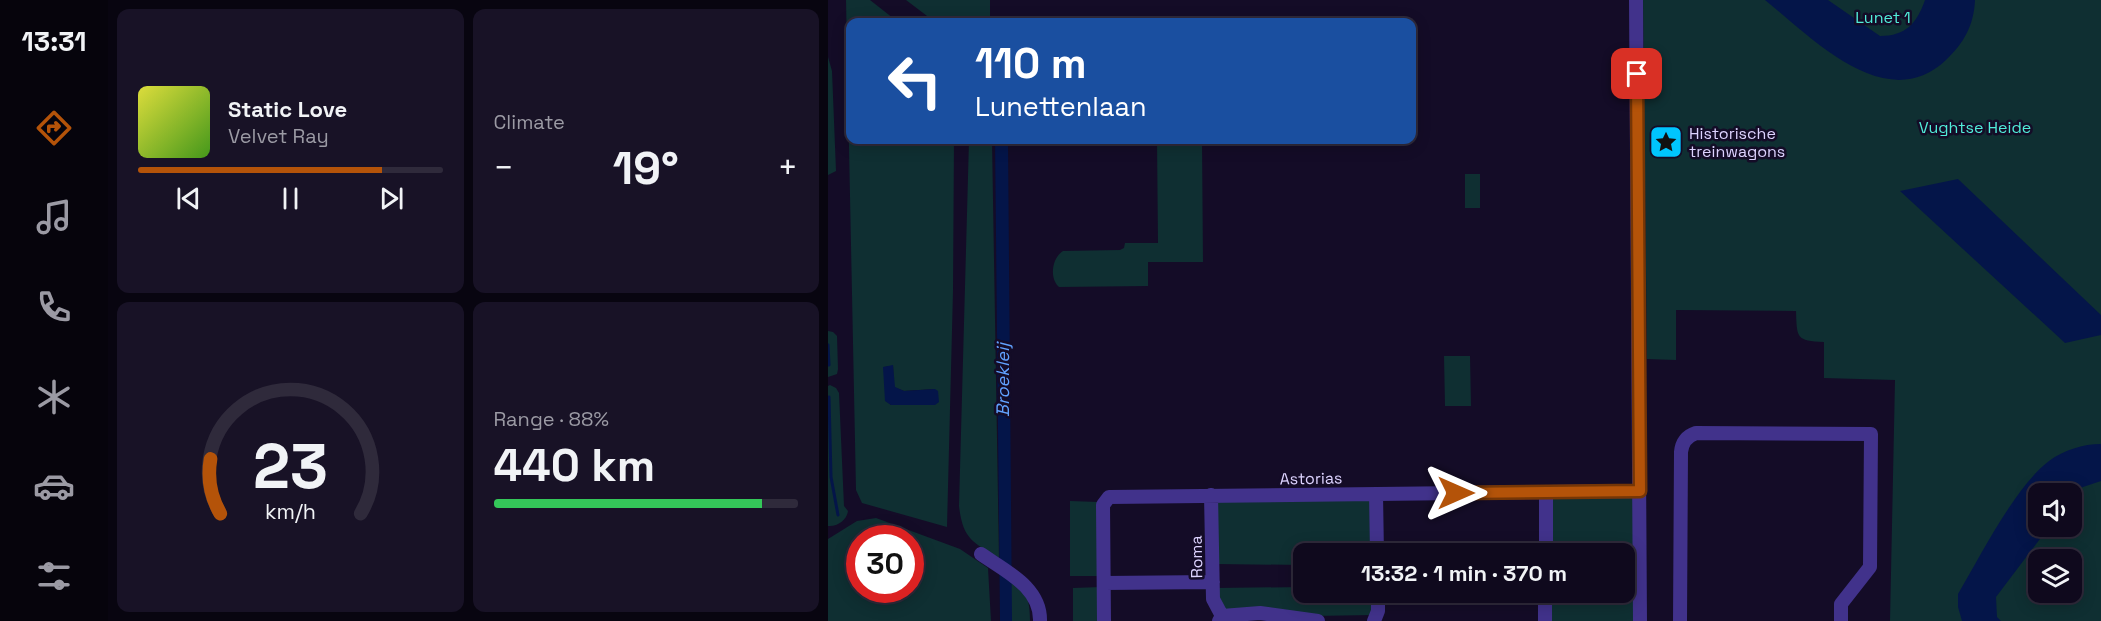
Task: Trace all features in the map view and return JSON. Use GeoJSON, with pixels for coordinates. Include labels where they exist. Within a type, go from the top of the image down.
{"type":"FeatureCollection","features":[{"type":"Feature","properties":{"kind":"street"},"geometry":{"type":"LineString","coordinates":[[1636,0],[1640,621]]}},
{"type":"Feature","properties":{"kind":"street"},"geometry":{"type":"LineString","coordinates":[[1680,621],[1681,445],[1686,439],[1696,433],[1871,434],[1870,567],[1841,604],[1841,621]]}},
{"type":"Feature","properties":{"kind":"street","name":"Astorias"},"geometry":{"type":"LineString","coordinates":[[1104,621],[1103,505],[1109,497],[1640,491]]}},
{"type":"Feature","properties":{"kind":"street"},"geometry":{"type":"LineString","coordinates":[[1545,543],[1546,493]]}},
{"type":"Feature","properties":{"kind":"street"},"geometry":{"type":"LineString","coordinates":[[1376,494],[1377,543]]}},
{"type":"Feature","properties":{"kind":"street","name":"Roma"},"geometry":{"type":"LineString","coordinates":[[1211,495],[1213,599],[1221,618]]}},
{"type":"Feature","properties":{"kind":"street"},"geometry":{"type":"LineString","coordinates":[[981,554],[1018,580],[1033,595],[1040,621]]}},
{"type":"Feature","properties":{"kind":"street"},"geometry":{"type":"LineString","coordinates":[[1104,583],[1213,582]]}},
{"type":"Feature","properties":{"kind":"street"},"geometry":{"type":"LineString","coordinates":[[1374,621],[1378,603]]}},
{"type":"Feature","properties":{"kind":"street"},"geometry":{"type":"LineString","coordinates":[[1545,603],[1545,621]]}},
{"type":"Feature","properties":{"kind":"street"},"geometry":{"type":"LineString","coordinates":[[1221,618],[1260,612],[1318,621]]}},
{"type":"Feature","properties":{"kind":"green space"},"geometry":{"type":"Polygon","coordinates":[[[846,0],[870,0],[893,18],[846,18],[846,0]]]}},
{"type":"Feature","properties":{"kind":"green space"},"geometry":{"type":"Polygon","coordinates":[[[906,0],[990,0],[990,18],[930,18],[906,0]]]}},
{"type":"Feature","properties":{"kind":"green space","name":"Vughtse Heide"},"geometry":{"type":"Polygon","coordinates":[[[1643,0],[2101,0],[2101,621],[1890,621],[1895,380],[1824,378],[1824,342],[1808,341],[1800,336],[1796,311],[1676,310],[1676,360],[1647,359],[1643,0]]]}},
{"type":"Feature","properties":{"kind":"green space"},"geometry":{"type":"Polygon","coordinates":[[[828,57],[832,71],[836,171],[828,175],[828,57]]]}},
{"type":"Feature","properties":{"kind":"green space"},"geometry":{"type":"Polygon","coordinates":[[[849,144],[954,144],[947,527],[862,503],[856,490],[849,144]],[[893,366],[884,367],[886,401],[891,405],[935,389],[904,391],[894,387],[893,366]]]}},
{"type":"Feature","properties":{"kind":"green space"},"geometry":{"type":"Polygon","coordinates":[[[969,144],[992,144],[999,558],[971,539],[963,526],[959,506],[969,144]]]}},
{"type":"Feature","properties":{"kind":"green space"},"geometry":{"type":"Polygon","coordinates":[[[1157,144],[1202,144],[1203,262],[1148,262],[1148,286],[1059,287],[1054,279],[1054,263],[1063,251],[1120,250],[1124,248],[1125,243],[1158,243],[1157,144]]]}},
{"type":"Feature","properties":{"kind":"green space"},"geometry":{"type":"Polygon","coordinates":[[[1465,174],[1480,174],[1480,208],[1465,208],[1465,174]]]}},
{"type":"Feature","properties":{"kind":"green space"},"geometry":{"type":"Polygon","coordinates":[[[828,331],[837,336],[838,369],[837,374],[828,377],[828,331]]]}},
{"type":"Feature","properties":{"kind":"green space"},"geometry":{"type":"Polygon","coordinates":[[[1444,356],[1470,356],[1471,406],[1445,406],[1444,356]]]}},
{"type":"Feature","properties":{"kind":"green space"},"geometry":{"type":"Polygon","coordinates":[[[830,385],[839,393],[844,506],[848,511],[844,520],[828,526],[828,386],[830,385]]]}},
{"type":"Feature","properties":{"kind":"green space"},"geometry":{"type":"Polygon","coordinates":[[[1553,498],[1633,498],[1634,543],[1551,543],[1553,498]]]}},
{"type":"Feature","properties":{"kind":"green space"},"geometry":{"type":"Polygon","coordinates":[[[1070,501],[1098,502],[1099,576],[1070,576],[1070,501]]]}},
{"type":"Feature","properties":{"kind":"green space"},"geometry":{"type":"Polygon","coordinates":[[[1218,501],[1372,501],[1373,543],[1293,543],[1293,565],[1216,564],[1218,501]]]}},
{"type":"Feature","properties":{"kind":"green space"},"geometry":{"type":"Polygon","coordinates":[[[876,518],[895,525],[851,525],[857,521],[876,518]]]}},
{"type":"Feature","properties":{"kind":"green space"},"geometry":{"type":"Polygon","coordinates":[[[846,528],[846,603],[924,603],[924,536],[960,549],[988,568],[991,621],[828,621],[828,539],[846,528]]]}},
{"type":"Feature","properties":{"kind":"green space"},"geometry":{"type":"Polygon","coordinates":[[[1006,576],[1025,595],[1029,605],[1030,621],[1007,621],[1006,576]]]}},
{"type":"Feature","properties":{"kind":"green space"},"geometry":{"type":"Polygon","coordinates":[[[1101,587],[1100,621],[1073,621],[1073,588],[1101,587]]]}},
{"type":"Feature","properties":{"kind":"green space"},"geometry":{"type":"Polygon","coordinates":[[[1293,587],[1293,603],[1373,603],[1373,615],[1311,616],[1227,611],[1216,588],[1293,587]]]}},
{"type":"Feature","properties":{"kind":"green space"},"geometry":{"type":"Polygon","coordinates":[[[1551,603],[1634,603],[1634,621],[1551,621],[1551,603]]]}},
{"type":"Feature","properties":{"kind":"water"},"geometry":{"type":"Polygon","coordinates":[[[1765,0],[1828,0],[1880,36],[1897,34],[1909,27],[1925,0],[1975,0],[1973,18],[1963,40],[1952,54],[1923,75],[1899,80],[1874,76],[1850,65],[1804,33],[1765,0]]]}},
{"type":"Feature","properties":{"kind":"water","name":"Broekleij"},"geometry":{"type":"Polygon","coordinates":[[[995,144],[1008,144],[1012,621],[1000,621],[995,144]]]}},
{"type":"Feature","properties":{"kind":"water"},"geometry":{"type":"Polygon","coordinates":[[[1958,179],[2101,315],[2101,335],[2065,343],[1900,191],[1958,179]]]}},
{"type":"Feature","properties":{"kind":"water"},"geometry":{"type":"Polygon","coordinates":[[[893,365],[895,387],[904,391],[935,389],[938,391],[939,402],[935,405],[891,405],[885,401],[883,367],[893,365]]]}},
{"type":"Feature","properties":{"kind":"water"},"geometry":{"type":"Polygon","coordinates":[[[2101,444],[2101,481],[2082,487],[2082,483],[2028,483],[2028,537],[2041,537],[2032,549],[2028,549],[2028,555],[1996,597],[1997,617],[2001,621],[1962,621],[1958,607],[1958,594],[2011,504],[2036,473],[2049,461],[2074,448],[2101,444]]]}},
{"type":"Feature","properties":{"kind":"waterway"},"geometry":{"type":"LineString","coordinates":[[828,345],[829,365]]}},
{"type":"Feature","properties":{"kind":"waterway"},"geometry":{"type":"LineString","coordinates":[[829,397],[831,477],[838,515]]}},
{"type":"Feature","properties":{"kind":"railway"},"geometry":{"type":"LineString","coordinates":[[1665,129],[1665,152]]}},
{"type":"Feature","properties":{"kind":"place","name":"Historische treinwagons"},"geometry":{"type":"Point","coordinates":[1666,142]}},
{"type":"Feature","properties":{"kind":"route"},"geometry":{"type":"LineString","coordinates":[[1456,493],[1640,491],[1637,74]]}},
{"type":"Feature","properties":{"kind":"park label","name":"Lunet 1"},"geometry":{"type":"Point","coordinates":[1883,17]}}]}
